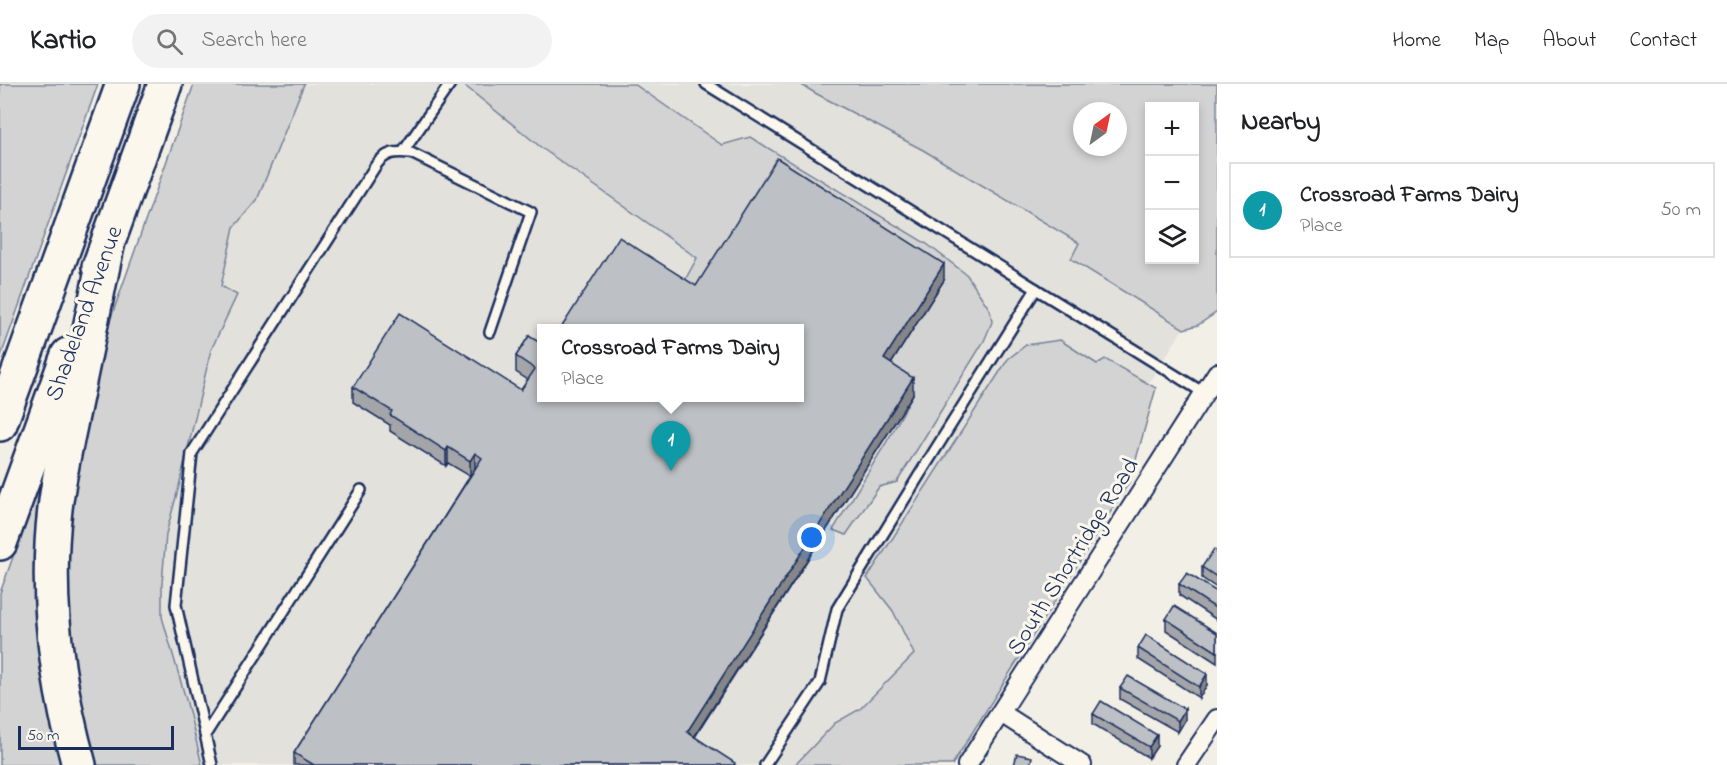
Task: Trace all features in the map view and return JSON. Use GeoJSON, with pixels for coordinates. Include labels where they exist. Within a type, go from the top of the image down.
{"type":"FeatureCollection","features":[{"type":"Feature","properties":{"kind":"highway","name":"Shadeland Avenue"},"geometry":{"type":"LineString","coordinates":[[0,424],[123,84]]}},
{"type":"Feature","properties":{"kind":"highway","name":"Shadeland Avenue"},"geometry":{"type":"LineString","coordinates":[[0,543],[165,84]]}},
{"type":"Feature","properties":{"kind":"highway"},"geometry":{"type":"LineString","coordinates":[[79,765],[67,719],[55,643],[53,537],[62,461],[107,246]]}},
{"type":"Feature","properties":{"kind":"street","name":"South Shortridge Road"},"geometry":{"type":"LineString","coordinates":[[967,765],[1217,373]]}},
{"type":"Feature","properties":{"kind":"street"},"geometry":{"type":"LineString","coordinates":[[1001,713],[1083,765]]}},
{"type":"Feature","properties":{"kind":"street"},"geometry":{"type":"LineString","coordinates":[[1186,765],[1217,719]]}},
{"type":"Feature","properties":{"kind":"lane"},"geometry":{"type":"LineString","coordinates":[[403,152],[450,84]]}},
{"type":"Feature","properties":{"kind":"lane"},"geometry":{"type":"LineString","coordinates":[[706,84],[1204,393]]}},
{"type":"Feature","properties":{"kind":"lane"},"geometry":{"type":"LineString","coordinates":[[212,765],[176,605],[192,453],[384,155],[411,153],[531,212],[490,332]]}},
{"type":"Feature","properties":{"kind":"lane"},"geometry":{"type":"LineString","coordinates":[[765,765],[820,682],[837,609],[1036,289]]}},
{"type":"Feature","properties":{"kind":"lane"},"geometry":{"type":"LineString","coordinates":[[205,735],[361,490]]}},
{"type":"Feature","properties":{"kind":"shaded area"},"geometry":{"type":"Polygon","coordinates":[[[0,84],[98,84],[0,359],[0,84]]]}},
{"type":"Feature","properties":{"kind":"shaded area"},"geometry":{"type":"Polygon","coordinates":[[[194,84],[304,84],[257,200],[234,227],[221,286],[237,295],[211,350],[166,534],[162,617],[202,765],[91,765],[67,645],[65,540],[95,363],[194,84]]]}},
{"type":"Feature","properties":{"kind":"shaded area"},"geometry":{"type":"Polygon","coordinates":[[[254,84],[846,84],[1197,307],[907,765],[161,765],[122,551],[254,84]]]}},
{"type":"Feature","properties":{"kind":"shaded area"},"geometry":{"type":"Polygon","coordinates":[[[467,84],[634,84],[722,145],[750,137],[927,244],[967,275],[990,310],[992,322],[984,341],[897,482],[879,487],[846,535],[833,530],[913,394],[884,375],[944,280],[696,302],[679,291],[697,258],[543,149],[465,86],[467,84]]]}},
{"type":"Feature","properties":{"kind":"shaded area"},"geometry":{"type":"Polygon","coordinates":[[[800,84],[1217,84],[1217,312],[1198,325],[1184,329],[1071,259],[1079,243],[923,150],[800,84]]]}},
{"type":"Feature","properties":{"kind":"shaded area"},"geometry":{"type":"Polygon","coordinates":[[[1060,340],[1097,364],[1105,359],[1156,388],[1130,481],[952,765],[795,765],[835,723],[860,709],[914,654],[893,611],[867,578],[1008,359],[1026,345],[1060,340]]]}},
{"type":"Feature","properties":{"kind":"shaded area"},"geometry":{"type":"Polygon","coordinates":[[[35,477],[50,481],[69,765],[0,765],[0,593],[13,557],[6,554],[35,477]]]}},
{"type":"Feature","properties":{"kind":"building"},"geometry":{"type":"Polygon","coordinates":[[[777,158],[944,264],[884,359],[913,378],[687,732],[735,763],[734,765],[314,765],[294,753],[482,458],[475,453],[470,461],[448,447],[446,451],[390,415],[392,411],[353,387],[400,313],[521,390],[535,369],[516,356],[529,336],[537,341],[537,402],[804,402],[804,324],[564,324],[619,237],[696,286],[777,158]]]}},
{"type":"Feature","properties":{"kind":"building"},"geometry":{"type":"Polygon","coordinates":[[[1214,549],[1217,551],[1217,577],[1202,567],[1214,549]]]}},
{"type":"Feature","properties":{"kind":"building"},"geometry":{"type":"Polygon","coordinates":[[[1187,573],[1217,592],[1217,609],[1179,584],[1187,573]]]}},
{"type":"Feature","properties":{"kind":"building"},"geometry":{"type":"Polygon","coordinates":[[[1174,606],[1217,633],[1217,652],[1166,619],[1174,606]]]}},
{"type":"Feature","properties":{"kind":"building"},"geometry":{"type":"Polygon","coordinates":[[[1146,635],[1207,674],[1199,687],[1138,648],[1146,635]]]}},
{"type":"Feature","properties":{"kind":"building"},"geometry":{"type":"Polygon","coordinates":[[[1128,676],[1185,709],[1178,721],[1120,688],[1128,676]]]}},
{"type":"Feature","properties":{"kind":"building"},"geometry":{"type":"Polygon","coordinates":[[[1101,701],[1157,735],[1149,747],[1093,714],[1101,701]]]}},
{"type":"Feature","properties":{"kind":"building"},"geometry":{"type":"Polygon","coordinates":[[[1017,754],[1032,757],[1030,765],[1014,765],[1017,754]]]}},
{"type":"Feature","properties":{"kind":"place","name":"Crossroad Farms Dairy"},"geometry":{"type":"Point","coordinates":[671,471]}}]}
